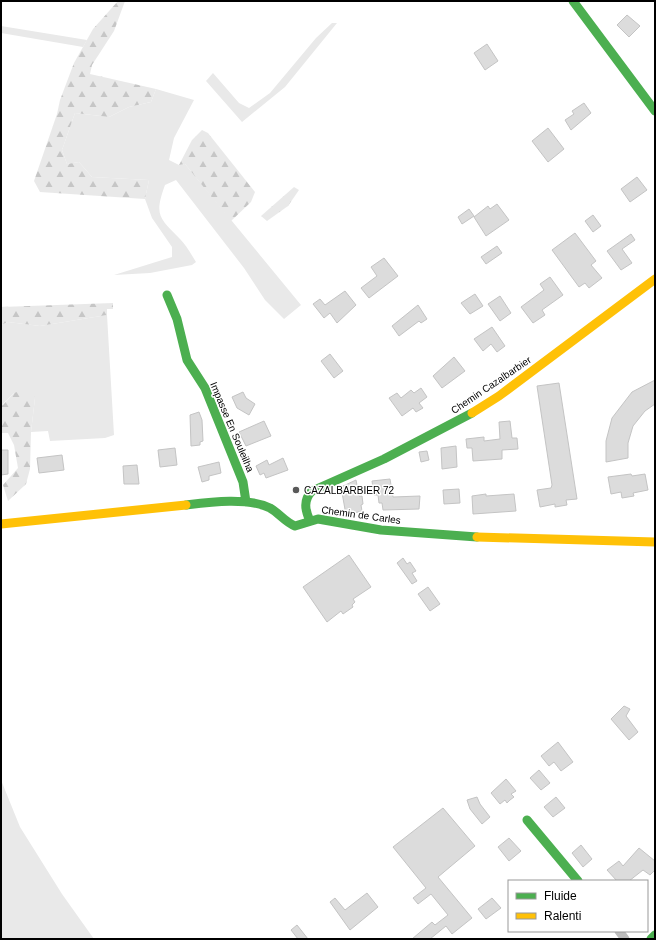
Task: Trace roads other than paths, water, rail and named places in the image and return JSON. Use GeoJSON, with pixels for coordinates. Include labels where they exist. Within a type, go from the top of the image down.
{"type":"FeatureCollection","features":[{"type":"Feature","properties":{"kind":"street"},"geometry":{"type":"LineString","coordinates":[[573,1],[655,112]]}},
{"type":"Feature","properties":{"kind":"street","name":"Chemin Cazalbarbier"},"geometry":{"type":"LineString","coordinates":[[310,521],[305,504],[307,496],[312,491],[384,459],[459,421],[505,392],[655,279]]}},
{"type":"Feature","properties":{"kind":"street","name":"Impasse En Souleilha"},"geometry":{"type":"LineString","coordinates":[[168,295],[177,319],[187,360],[205,388],[244,482],[246,502]]}},
{"type":"Feature","properties":{"kind":"street","name":"Chemin de Carles"},"geometry":{"type":"LineString","coordinates":[[1,524],[117,513],[209,502],[246,502],[270,508],[291,525],[300,525],[310,521],[322,519],[381,530],[469,538],[655,542]]}},
{"type":"Feature","properties":{"kind":"street"},"geometry":{"type":"LineString","coordinates":[[527,820],[577,880]]}},
{"type":"Feature","properties":{"kind":"street"},"geometry":{"type":"LineString","coordinates":[[651,939],[655,935]]}},
{"type":"Feature","properties":{"kind":"place","name":"CAZALBARBIER 72"},"geometry":{"type":"Point","coordinates":[296,490]}}]}
